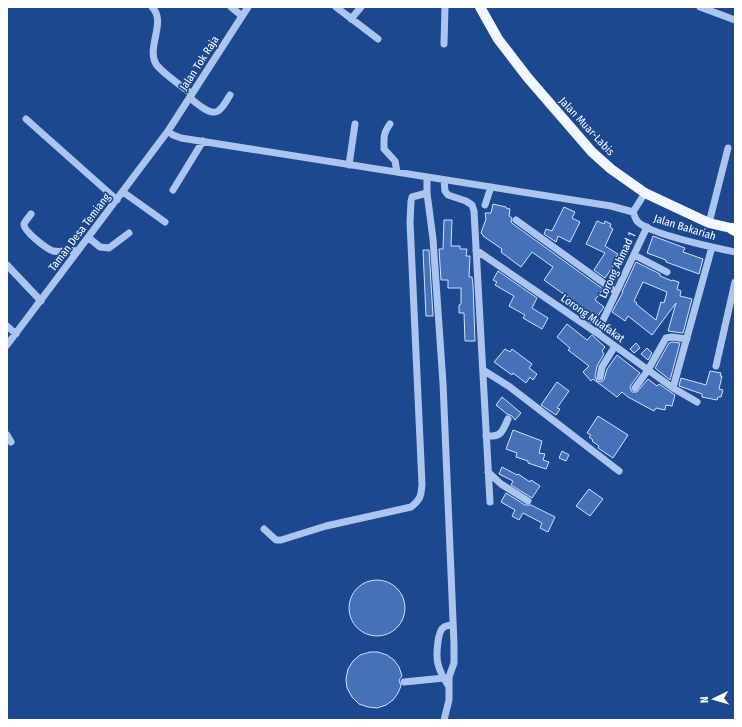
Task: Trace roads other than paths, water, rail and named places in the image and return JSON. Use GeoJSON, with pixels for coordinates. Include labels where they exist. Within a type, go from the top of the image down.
{"type":"FeatureCollection","features":[{"type":"Feature","properties":{"kind":"main road","name":"Jalan Muar-Labis"},"geometry":{"type":"LineString","coordinates":[[480,7],[498,39],[528,78],[592,152],[612,169],[645,193],[709,223],[735,229]]}},
{"type":"Feature","properties":{"kind":"street"},"geometry":{"type":"LineString","coordinates":[[152,7],[157,17],[154,49],[155,61],[160,69],[209,111],[218,111],[230,95]]}},
{"type":"Feature","properties":{"kind":"street"},"geometry":{"type":"LineString","coordinates":[[231,7],[242,16]]}},
{"type":"Feature","properties":{"kind":"street","name":"Jalan Tok Raja"},"geometry":{"type":"LineString","coordinates":[[168,132],[248,7]]}},
{"type":"Feature","properties":{"kind":"street"},"geometry":{"type":"LineString","coordinates":[[336,7],[378,39]]}},
{"type":"Feature","properties":{"kind":"street"},"geometry":{"type":"LineString","coordinates":[[351,19],[361,7]]}},
{"type":"Feature","properties":{"kind":"street"},"geometry":{"type":"LineString","coordinates":[[444,44],[445,7]]}},
{"type":"Feature","properties":{"kind":"street"},"geometry":{"type":"LineString","coordinates":[[700,7],[735,20]]}},
{"type":"Feature","properties":{"kind":"street"},"geometry":{"type":"LineString","coordinates":[[26,118],[116,200]]}},
{"type":"Feature","properties":{"kind":"street"},"geometry":{"type":"LineString","coordinates":[[349,164],[355,124]]}},
{"type":"Feature","properties":{"kind":"street"},"geometry":{"type":"LineString","coordinates":[[390,124],[384,135],[384,149],[395,161],[397,172]]}},
{"type":"Feature","properties":{"kind":"street"},"geometry":{"type":"LineString","coordinates":[[168,132],[181,138],[611,206],[633,212],[645,193]]}},
{"type":"Feature","properties":{"kind":"street","name":"Taman Desa Temiang"},"geometry":{"type":"LineString","coordinates":[[7,345],[168,132]]}},
{"type":"Feature","properties":{"kind":"street"},"geometry":{"type":"LineString","coordinates":[[173,190],[203,141]]}},
{"type":"Feature","properties":{"kind":"street"},"geometry":{"type":"LineString","coordinates":[[709,223],[728,148]]}},
{"type":"Feature","properties":{"kind":"street"},"geometry":{"type":"LineString","coordinates":[[427,177],[427,193],[433,239],[443,383],[453,624],[454,663],[449,677],[449,700],[444,720]]}},
{"type":"Feature","properties":{"kind":"street"},"geometry":{"type":"LineString","coordinates":[[444,180],[445,191],[448,194],[472,204],[474,210],[490,502]]}},
{"type":"Feature","properties":{"kind":"street"},"geometry":{"type":"LineString","coordinates":[[485,205],[491,187]]}},
{"type":"Feature","properties":{"kind":"street"},"geometry":{"type":"LineString","coordinates":[[123,192],[165,222]]}},
{"type":"Feature","properties":{"kind":"street"},"geometry":{"type":"LineString","coordinates":[[264,529],[276,540],[281,540],[326,526],[411,507],[418,501],[421,495],[422,484],[410,222],[412,197],[427,193]]}},
{"type":"Feature","properties":{"kind":"street","name":"Jalan Bakariah"},"geometry":{"type":"LineString","coordinates":[[633,212],[637,221],[647,227],[685,240],[735,252]]}},
{"type":"Feature","properties":{"kind":"street"},"geometry":{"type":"LineString","coordinates":[[31,214],[24,223],[26,231],[54,251],[78,251]]}},
{"type":"Feature","properties":{"kind":"street"},"geometry":{"type":"LineString","coordinates":[[516,220],[616,292]]}},
{"type":"Feature","properties":{"kind":"street","name":"Lorong Ahmad 1"},"geometry":{"type":"LineString","coordinates":[[597,333],[647,227]]}},
{"type":"Feature","properties":{"kind":"street"},"geometry":{"type":"LineString","coordinates":[[88,238],[100,247],[109,248],[129,233]]}},
{"type":"Feature","properties":{"kind":"street"},"geometry":{"type":"LineString","coordinates":[[673,388],[712,247]]}},
{"type":"Feature","properties":{"kind":"street","name":"Lorong Muafakat"},"geometry":{"type":"LineString","coordinates":[[476,250],[597,333],[673,388],[698,402]]}},
{"type":"Feature","properties":{"kind":"street"},"geometry":{"type":"LineString","coordinates":[[634,255],[667,272]]}},
{"type":"Feature","properties":{"kind":"street"},"geometry":{"type":"LineString","coordinates":[[7,265],[41,301]]}},
{"type":"Feature","properties":{"kind":"street"},"geometry":{"type":"LineString","coordinates":[[716,366],[735,282]]}},
{"type":"Feature","properties":{"kind":"street"},"geometry":{"type":"LineString","coordinates":[[7,326],[16,334]]}},
{"type":"Feature","properties":{"kind":"street"},"geometry":{"type":"LineString","coordinates":[[635,388],[648,370],[666,338],[672,337],[687,339]]}},
{"type":"Feature","properties":{"kind":"street"},"geometry":{"type":"LineString","coordinates":[[600,378],[602,367],[615,346]]}},
{"type":"Feature","properties":{"kind":"street"},"geometry":{"type":"LineString","coordinates":[[483,370],[510,386],[619,471]]}},
{"type":"Feature","properties":{"kind":"street"},"geometry":{"type":"LineString","coordinates":[[486,436],[495,437],[499,435],[508,419]]}},
{"type":"Feature","properties":{"kind":"street"},"geometry":{"type":"LineString","coordinates":[[7,435],[11,442]]}},
{"type":"Feature","properties":{"kind":"street"},"geometry":{"type":"LineString","coordinates":[[488,472],[500,484],[528,501]]}},
{"type":"Feature","properties":{"kind":"street"},"geometry":{"type":"LineString","coordinates":[[448,685],[438,664],[438,642],[440,631],[443,627],[453,624]]}},
{"type":"Feature","properties":{"kind":"street"},"geometry":{"type":"LineString","coordinates":[[404,682],[444,678]]}}]}
